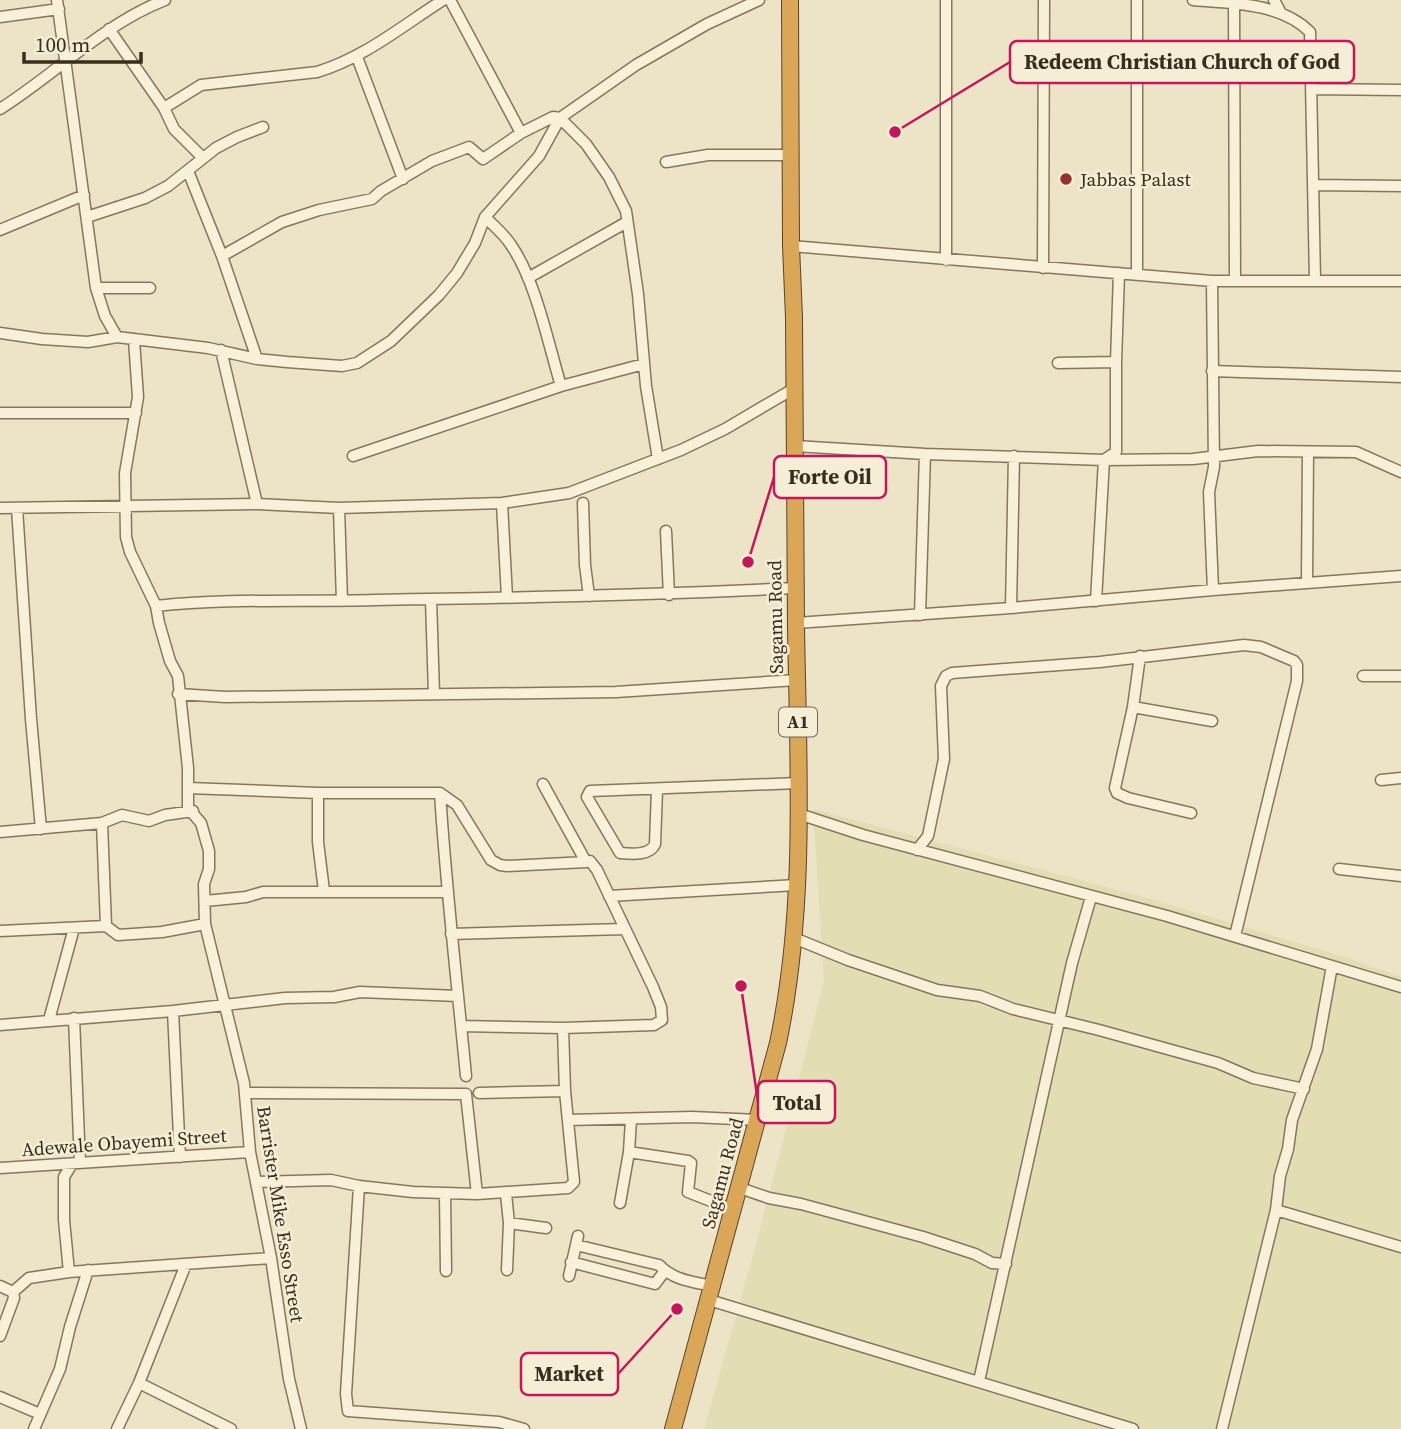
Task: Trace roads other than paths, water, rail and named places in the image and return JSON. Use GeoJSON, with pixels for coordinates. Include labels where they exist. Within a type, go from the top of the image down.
{"type":"FeatureCollection","features":[{"type":"Feature","properties":{"kind":"highway","name":"Sagamu Road"},"geometry":{"type":"LineString","coordinates":[[673,1429],[758,1120],[786,1001],[794,939],[799,814],[790,0]]}},
{"type":"Feature","properties":{"kind":"street"},"geometry":{"type":"LineString","coordinates":[[0,110],[109,29],[165,0]]}},
{"type":"Feature","properties":{"kind":"street"},"geometry":{"type":"LineString","coordinates":[[164,108],[201,85],[317,72],[357,57],[443,0]]}},
{"type":"Feature","properties":{"kind":"street"},"geometry":{"type":"LineString","coordinates":[[450,0],[521,133]]}},
{"type":"Feature","properties":{"kind":"street"},"geometry":{"type":"LineString","coordinates":[[0,334],[88,342],[117,337],[221,350],[257,359],[342,366],[357,363],[377,351],[439,295],[475,243],[485,217],[539,156],[560,118],[636,65],[707,24],[759,0]]}},
{"type":"Feature","properties":{"kind":"street"},"geometry":{"type":"LineString","coordinates":[[946,0],[946,260]]}},
{"type":"Feature","properties":{"kind":"street"},"geometry":{"type":"LineString","coordinates":[[1043,268],[1044,0]]}},
{"type":"Feature","properties":{"kind":"street"},"geometry":{"type":"LineString","coordinates":[[1137,0],[1137,274]]}},
{"type":"Feature","properties":{"kind":"street"},"geometry":{"type":"LineString","coordinates":[[1192,0],[1234,2],[1281,13],[1310,32],[1315,280]]}},
{"type":"Feature","properties":{"kind":"street"},"geometry":{"type":"LineString","coordinates":[[1274,0],[1281,13]]}},
{"type":"Feature","properties":{"kind":"street"},"geometry":{"type":"LineString","coordinates":[[1234,2],[1235,280]]}},
{"type":"Feature","properties":{"kind":"street"},"geometry":{"type":"LineString","coordinates":[[0,17],[58,5],[96,288],[105,316],[117,337]]}},
{"type":"Feature","properties":{"kind":"street"},"geometry":{"type":"LineString","coordinates":[[109,29],[164,108],[174,129],[202,157]]}},
{"type":"Feature","properties":{"kind":"street"},"geometry":{"type":"LineString","coordinates":[[357,57],[403,179]]}},
{"type":"Feature","properties":{"kind":"street"},"geometry":{"type":"LineString","coordinates":[[1312,89],[1401,90]]}},
{"type":"Feature","properties":{"kind":"street"},"geometry":{"type":"LineString","coordinates":[[222,256],[282,222],[320,210],[372,199],[432,160],[464,148],[473,149],[483,159],[546,119],[560,118],[586,144],[609,177],[626,211],[646,386],[658,459]]}},
{"type":"Feature","properties":{"kind":"street"},"geometry":{"type":"LineString","coordinates":[[87,217],[145,198],[168,186],[202,157],[237,136],[263,127]]}},
{"type":"Feature","properties":{"kind":"street"},"geometry":{"type":"LineString","coordinates":[[666,162],[708,155],[790,155]]}},
{"type":"Feature","properties":{"kind":"street"},"geometry":{"type":"LineString","coordinates":[[188,171],[222,256],[257,359]]}},
{"type":"Feature","properties":{"kind":"street"},"geometry":{"type":"LineString","coordinates":[[1314,185],[1401,186]]}},
{"type":"Feature","properties":{"kind":"street"},"geometry":{"type":"LineString","coordinates":[[0,230],[84,195]]}},
{"type":"Feature","properties":{"kind":"street"},"geometry":{"type":"LineString","coordinates":[[485,217],[513,248],[528,278],[561,386]]}},
{"type":"Feature","properties":{"kind":"street"},"geometry":{"type":"LineString","coordinates":[[528,278],[627,222]]}},
{"type":"Feature","properties":{"kind":"street"},"geometry":{"type":"LineString","coordinates":[[791,246],[1212,281],[1401,281]]}},
{"type":"Feature","properties":{"kind":"street"},"geometry":{"type":"LineString","coordinates":[[1104,460],[1116,452],[1119,273]]}},
{"type":"Feature","properties":{"kind":"street"},"geometry":{"type":"LineString","coordinates":[[1212,281],[1214,467],[1209,492],[1213,590]]}},
{"type":"Feature","properties":{"kind":"street"},"geometry":{"type":"LineString","coordinates":[[96,288],[150,288]]}},
{"type":"Feature","properties":{"kind":"street","name":"Barrister Mike Esso Street"},"geometry":{"type":"LineString","coordinates":[[134,340],[138,388],[126,466],[126,537],[156,606],[170,660],[178,676],[188,768],[188,808],[201,823],[209,851],[209,869],[204,884],[205,924],[234,1037],[245,1093],[250,1152],[300,1429]]}},
{"type":"Feature","properties":{"kind":"street"},"geometry":{"type":"LineString","coordinates":[[221,350],[257,504]]}},
{"type":"Feature","properties":{"kind":"street"},"geometry":{"type":"LineString","coordinates":[[1058,363],[1116,362]]}},
{"type":"Feature","properties":{"kind":"street"},"geometry":{"type":"LineString","coordinates":[[353,456],[561,386],[645,364]]}},
{"type":"Feature","properties":{"kind":"street"},"geometry":{"type":"LineString","coordinates":[[1212,371],[1401,377]]}},
{"type":"Feature","properties":{"kind":"street"},"geometry":{"type":"LineString","coordinates":[[0,508],[257,504],[339,508],[502,503],[569,493],[681,450],[725,429],[795,388]]}},
{"type":"Feature","properties":{"kind":"street"},"geometry":{"type":"LineString","coordinates":[[0,413],[136,413]]}},
{"type":"Feature","properties":{"kind":"street"},"geometry":{"type":"LineString","coordinates":[[795,446],[925,454],[1168,461],[1258,451],[1356,452],[1401,472]]}},
{"type":"Feature","properties":{"kind":"street"},"geometry":{"type":"LineString","coordinates":[[1307,583],[1308,452]]}},
{"type":"Feature","properties":{"kind":"street"},"geometry":{"type":"LineString","coordinates":[[920,615],[925,454]]}},
{"type":"Feature","properties":{"kind":"street"},"geometry":{"type":"LineString","coordinates":[[1011,608],[1014,456]]}},
{"type":"Feature","properties":{"kind":"street"},"geometry":{"type":"LineString","coordinates":[[1096,601],[1104,460]]}},
{"type":"Feature","properties":{"kind":"street"},"geometry":{"type":"LineString","coordinates":[[502,503],[507,598]]}},
{"type":"Feature","properties":{"kind":"street"},"geometry":{"type":"LineString","coordinates":[[583,503],[589,596]]}},
{"type":"Feature","properties":{"kind":"street"},"geometry":{"type":"LineString","coordinates":[[17,508],[41,828]]}},
{"type":"Feature","properties":{"kind":"street"},"geometry":{"type":"LineString","coordinates":[[339,508],[342,601]]}},
{"type":"Feature","properties":{"kind":"street"},"geometry":{"type":"LineString","coordinates":[[666,531],[669,595]]}},
{"type":"Feature","properties":{"kind":"street"},"geometry":{"type":"LineString","coordinates":[[796,623],[1401,576]]}},
{"type":"Feature","properties":{"kind":"street"},"geometry":{"type":"LineString","coordinates":[[156,606],[250,600],[669,595],[796,588]]}},
{"type":"Feature","properties":{"kind":"street"},"geometry":{"type":"LineString","coordinates":[[430,599],[434,694]]}},
{"type":"Feature","properties":{"kind":"street"},"geometry":{"type":"LineString","coordinates":[[932,854],[928,836],[944,759],[941,686],[946,676],[953,673],[1100,662],[1211,648],[1257,646],[1294,661],[1297,665],[1297,681],[1235,936]]}},
{"type":"Feature","properties":{"kind":"street"},"geometry":{"type":"LineString","coordinates":[[1140,656],[1133,707],[1116,782],[1117,793],[1191,813]]}},
{"type":"Feature","properties":{"kind":"street"},"geometry":{"type":"LineString","coordinates":[[1363,676],[1401,676]]}},
{"type":"Feature","properties":{"kind":"street"},"geometry":{"type":"LineString","coordinates":[[178,694],[225,697],[616,692],[797,680]]}},
{"type":"Feature","properties":{"kind":"street"},"geometry":{"type":"LineString","coordinates":[[1133,707],[1212,721]]}},
{"type":"Feature","properties":{"kind":"street"},"geometry":{"type":"LineString","coordinates":[[1381,780],[1401,778]]}},
{"type":"Feature","properties":{"kind":"street"},"geometry":{"type":"LineString","coordinates":[[657,790],[653,850],[620,853],[587,797],[590,791],[798,783]]}},
{"type":"Feature","properties":{"kind":"street"},"geometry":{"type":"LineString","coordinates":[[542,784],[586,862]]}},
{"type":"Feature","properties":{"kind":"street"},"geometry":{"type":"LineString","coordinates":[[188,788],[318,793],[440,793],[457,805],[495,863],[507,866],[590,861],[609,895],[661,1007],[662,1020],[654,1025],[563,1028],[461,1026]]}},
{"type":"Feature","properties":{"kind":"street"},"geometry":{"type":"LineString","coordinates":[[318,793],[318,842],[324,891]]}},
{"type":"Feature","properties":{"kind":"street"},"geometry":{"type":"LineString","coordinates":[[440,793],[446,892],[456,963],[466,1076]]}},
{"type":"Feature","properties":{"kind":"street"},"geometry":{"type":"LineString","coordinates":[[0,832],[102,823],[122,815],[149,821],[165,815],[193,811]]}},
{"type":"Feature","properties":{"kind":"street"},"geometry":{"type":"LineString","coordinates":[[799,814],[863,835],[1235,936],[1401,987]]}},
{"type":"Feature","properties":{"kind":"street"},"geometry":{"type":"LineString","coordinates":[[102,823],[106,926]]}},
{"type":"Feature","properties":{"kind":"street"},"geometry":{"type":"LineString","coordinates":[[917,850],[928,836]]}},
{"type":"Feature","properties":{"kind":"street"},"geometry":{"type":"LineString","coordinates":[[1339,869],[1401,876]]}},
{"type":"Feature","properties":{"kind":"street"},"geometry":{"type":"LineString","coordinates":[[609,895],[797,885]]}},
{"type":"Feature","properties":{"kind":"street"},"geometry":{"type":"LineString","coordinates":[[205,901],[246,897],[263,892],[446,892]]}},
{"type":"Feature","properties":{"kind":"street"},"geometry":{"type":"LineString","coordinates":[[979,1381],[1072,963],[1091,897]]}},
{"type":"Feature","properties":{"kind":"street"},"geometry":{"type":"LineString","coordinates":[[0,932],[106,926],[118,935],[162,932],[205,924]]}},
{"type":"Feature","properties":{"kind":"street"},"geometry":{"type":"LineString","coordinates":[[49,1020],[74,928]]}},
{"type":"Feature","properties":{"kind":"street"},"geometry":{"type":"LineString","coordinates":[[451,934],[624,929]]}},
{"type":"Feature","properties":{"kind":"street"},"geometry":{"type":"LineString","coordinates":[[794,939],[937,990],[980,996],[1013,1009],[1218,1063],[1253,1078],[1304,1089]]}},
{"type":"Feature","properties":{"kind":"street"},"geometry":{"type":"LineString","coordinates":[[1222,1429],[1276,1210],[1292,1120],[1317,1049],[1332,966]]}},
{"type":"Feature","properties":{"kind":"street"},"geometry":{"type":"LineString","coordinates":[[0,1025],[173,1011],[285,998],[334,997],[360,992],[458,996]]}},
{"type":"Feature","properties":{"kind":"street"},"geometry":{"type":"LineString","coordinates":[[173,1011],[180,1157]]}},
{"type":"Feature","properties":{"kind":"street"},"geometry":{"type":"LineString","coordinates":[[69,1272],[64,1220],[64,1177],[76,1164],[74,1018]]}},
{"type":"Feature","properties":{"kind":"street"},"geometry":{"type":"LineString","coordinates":[[256,1182],[331,1180],[359,1186],[477,1194],[564,1189],[574,1182],[565,1091],[563,1028]]}},
{"type":"Feature","properties":{"kind":"street"},"geometry":{"type":"LineString","coordinates":[[479,1093],[565,1091]]}},
{"type":"Feature","properties":{"kind":"street"},"geometry":{"type":"LineString","coordinates":[[245,1093],[466,1094],[477,1194]]}},
{"type":"Feature","properties":{"kind":"street"},"geometry":{"type":"LineString","coordinates":[[568,1120],[692,1117],[758,1120]]}},
{"type":"Feature","properties":{"kind":"street"},"geometry":{"type":"LineString","coordinates":[[620,1203],[629,1152],[631,1119]]}},
{"type":"Feature","properties":{"kind":"street","name":"Adewale Obayemi Street"},"geometry":{"type":"LineString","coordinates":[[0,1168],[250,1152]]}},
{"type":"Feature","properties":{"kind":"street"},"geometry":{"type":"LineString","coordinates":[[629,1152],[688,1161],[691,1163],[688,1192],[734,1210]]}},
{"type":"Feature","properties":{"kind":"street"},"geometry":{"type":"LineString","coordinates":[[51,1165],[64,1177]]}},
{"type":"Feature","properties":{"kind":"street"},"geometry":{"type":"LineString","coordinates":[[359,1186],[346,1394],[348,1411],[499,1422],[524,1429]]}},
{"type":"Feature","properties":{"kind":"street"},"geometry":{"type":"LineString","coordinates":[[740,1188],[769,1198],[923,1237],[975,1254],[992,1263],[1006,1264]]}},
{"type":"Feature","properties":{"kind":"street"},"geometry":{"type":"LineString","coordinates":[[445,1193],[446,1271]]}},
{"type":"Feature","properties":{"kind":"street"},"geometry":{"type":"LineString","coordinates":[[506,1194],[509,1223],[507,1270]]}},
{"type":"Feature","properties":{"kind":"street"},"geometry":{"type":"LineString","coordinates":[[1276,1210],[1401,1247]]}},
{"type":"Feature","properties":{"kind":"street"},"geometry":{"type":"LineString","coordinates":[[509,1223],[546,1228]]}},
{"type":"Feature","properties":{"kind":"street"},"geometry":{"type":"LineString","coordinates":[[569,1276],[577,1240],[659,1265],[664,1272],[710,1293],[1133,1429]]}},
{"type":"Feature","properties":{"kind":"street"},"geometry":{"type":"LineString","coordinates":[[0,1336],[12,1307],[13,1292],[29,1278],[88,1270],[271,1258]]}},
{"type":"Feature","properties":{"kind":"street"},"geometry":{"type":"LineString","coordinates":[[571,1262],[655,1284],[664,1272]]}},
{"type":"Feature","properties":{"kind":"street"},"geometry":{"type":"LineString","coordinates":[[117,1429],[139,1383],[186,1264]]}},
{"type":"Feature","properties":{"kind":"street"},"geometry":{"type":"LineString","coordinates":[[34,1429],[60,1368],[88,1270]]}},
{"type":"Feature","properties":{"kind":"street"},"geometry":{"type":"LineString","coordinates":[[0,1286],[13,1292]]}},
{"type":"Feature","properties":{"kind":"street"},"geometry":{"type":"LineString","coordinates":[[139,1383],[231,1429]]}},
{"type":"Feature","properties":{"kind":"street"},"geometry":{"type":"LineString","coordinates":[[0,1397],[40,1415]]}},
{"type":"Feature","properties":{"kind":"place","name":"Redeem Christian Church of God"},"geometry":{"type":"Point","coordinates":[895,132]}},
{"type":"Feature","properties":{"kind":"place","name":"Jabbas Palast"},"geometry":{"type":"Point","coordinates":[1066,179]}},
{"type":"Feature","properties":{"kind":"place","name":"Forte Oil"},"geometry":{"type":"Point","coordinates":[748,562]}},
{"type":"Feature","properties":{"kind":"place","name":"Total"},"geometry":{"type":"Point","coordinates":[741,986]}},
{"type":"Feature","properties":{"kind":"place","name":"Market"},"geometry":{"type":"Point","coordinates":[677,1309]}}]}
